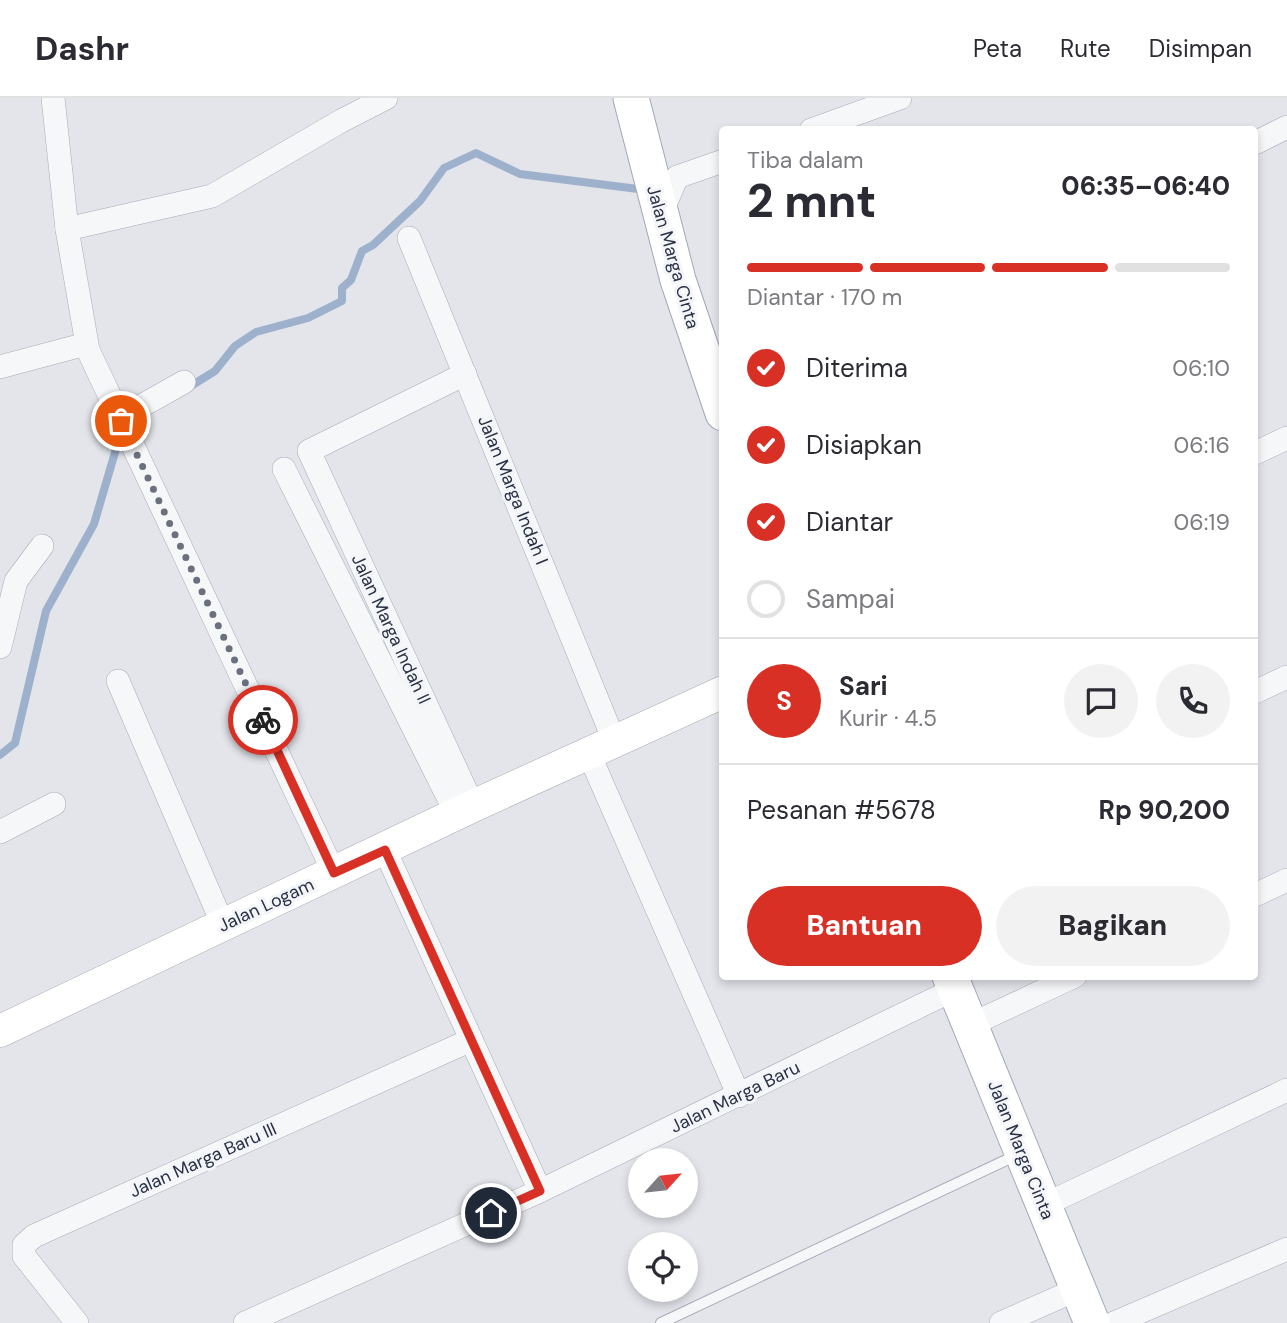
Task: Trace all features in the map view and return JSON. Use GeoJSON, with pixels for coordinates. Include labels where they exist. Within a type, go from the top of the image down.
{"type":"FeatureCollection","features":[{"type":"Feature","properties":{"kind":"main road","name":"Jalan Marga Cinta"},"geometry":{"type":"LineString","coordinates":[[631,98],[663,192],[719,398]]}},
{"type":"Feature","properties":{"kind":"main road","name":"Jalan Marga Cinta"},"geometry":{"type":"LineString","coordinates":[[953,983],[1092,1323]]}},
{"type":"Feature","properties":{"kind":"street"},"geometry":{"type":"LineString","coordinates":[[53,98],[67,229],[86,344],[334,873]]}},
{"type":"Feature","properties":{"kind":"street"},"geometry":{"type":"LineString","coordinates":[[67,229],[212,196],[386,98]]}},
{"type":"Feature","properties":{"kind":"street"},"geometry":{"type":"LineString","coordinates":[[822,126],[901,98]]}},
{"type":"Feature","properties":{"kind":"street"},"geometry":{"type":"LineString","coordinates":[[1258,142],[1287,127]]}},
{"type":"Feature","properties":{"kind":"street"},"geometry":{"type":"LineString","coordinates":[[663,192],[719,162]]}},
{"type":"Feature","properties":{"kind":"street","name":"Jalan Marga Indah I"},"geometry":{"type":"LineString","coordinates":[[409,239],[466,374],[602,749],[738,1096]]}},
{"type":"Feature","properties":{"kind":"street"},"geometry":{"type":"LineString","coordinates":[[0,367],[86,344]]}},
{"type":"Feature","properties":{"kind":"street","name":"Jalan Marga Indah II"},"geometry":{"type":"LineString","coordinates":[[465,811],[309,451],[466,374]]}},
{"type":"Feature","properties":{"kind":"street"},"geometry":{"type":"LineString","coordinates":[[123,424],[184,382]]}},
{"type":"Feature","properties":{"kind":"street"},"geometry":{"type":"LineString","coordinates":[[1258,452],[1287,438]]}},
{"type":"Feature","properties":{"kind":"street"},"geometry":{"type":"LineString","coordinates":[[284,468],[465,811]]}},
{"type":"Feature","properties":{"kind":"street"},"geometry":{"type":"LineString","coordinates":[[308,513],[332,500]]}},
{"type":"Feature","properties":{"kind":"street"},"geometry":{"type":"LineString","coordinates":[[0,647],[16,581],[42,546]]}},
{"type":"Feature","properties":{"kind":"street"},"geometry":{"type":"LineString","coordinates":[[1258,691],[1287,677]]}},
{"type":"Feature","properties":{"kind":"street"},"geometry":{"type":"LineString","coordinates":[[118,681],[223,925]]}},
{"type":"Feature","properties":{"kind":"street","name":"Jalan Logam"},"geometry":{"type":"LineString","coordinates":[[0,1031],[719,694]]}},
{"type":"Feature","properties":{"kind":"street"},"geometry":{"type":"LineString","coordinates":[[0,832],[54,804]]}},
{"type":"Feature","properties":{"kind":"street"},"geometry":{"type":"LineString","coordinates":[[385,850],[540,1191]]}},
{"type":"Feature","properties":{"kind":"street"},"geometry":{"type":"LineString","coordinates":[[1258,894],[1287,880]]}},
{"type":"Feature","properties":{"kind":"street"},"geometry":{"type":"LineString","coordinates":[[970,1024],[1066,980]]}},
{"type":"Feature","properties":{"kind":"street","name":"Jalan Marga Baru"},"geometry":{"type":"LineString","coordinates":[[245,1323],[540,1191],[738,1096],[953,983]]}},
{"type":"Feature","properties":{"kind":"street","name":"Jalan Marga Baru III"},"geometry":{"type":"LineString","coordinates":[[77,1323],[24,1256],[24,1245],[34,1236],[471,1040]]}},
{"type":"Feature","properties":{"kind":"street"},"geometry":{"type":"LineString","coordinates":[[1044,1205],[1287,1090]]}},
{"type":"Feature","properties":{"kind":"street"},"geometry":{"type":"LineString","coordinates":[[1114,1323],[1287,1249]]}},
{"type":"Feature","properties":{"kind":"street"},"geometry":{"type":"LineString","coordinates":[[1000,1323],[1078,1289]]}},
{"type":"Feature","properties":{"kind":"lane"},"geometry":{"type":"LineString","coordinates":[[661,1323],[1022,1153]]}},
{"type":"Feature","properties":{"kind":"waterway"},"geometry":{"type":"LineString","coordinates":[[186,389],[215,371],[235,346],[256,332],[308,318],[342,301],[342,288],[351,280],[362,251],[373,245],[420,201],[444,168],[476,153],[520,174],[646,190]]}},
{"type":"Feature","properties":{"kind":"waterway"},"geometry":{"type":"LineString","coordinates":[[0,755],[15,743],[46,611],[94,524],[121,432]]}},
{"type":"Feature","properties":{"kind":"way so far"},"geometry":{"type":"LineString","coordinates":[[121,421],[183,546],[263,720]]}},
{"type":"Feature","properties":{"kind":"route"},"geometry":{"type":"LineString","coordinates":[[263,720],[334,873],[385,850],[540,1191],[491,1213]]}}]}
